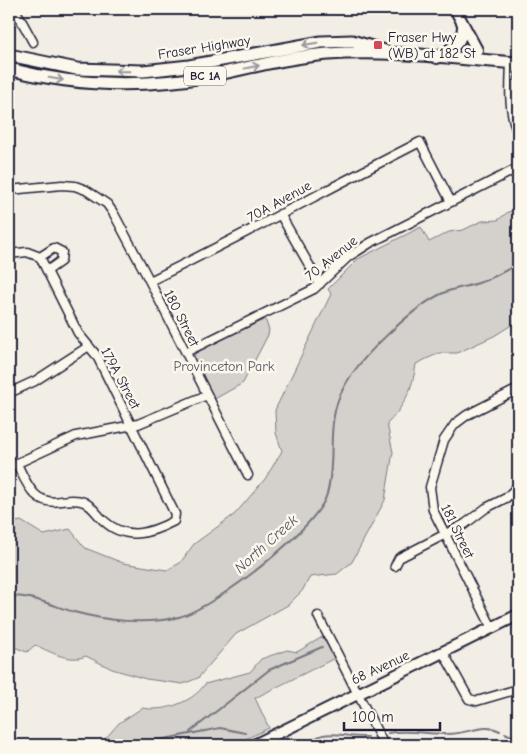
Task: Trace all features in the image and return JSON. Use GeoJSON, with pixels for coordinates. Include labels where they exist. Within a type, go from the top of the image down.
{"type":"FeatureCollection","features":[{"type":"Feature","properties":{"kind":"main road","name":"Fraser Highway"},"geometry":{"type":"LineString","coordinates":[[9,55],[51,65],[121,71],[172,69],[321,42],[352,41],[401,56]]}},
{"type":"Feature","properties":{"kind":"main road","name":"Fraser Highway"},"geometry":{"type":"LineString","coordinates":[[9,69],[69,81],[148,83],[208,76],[310,56],[347,53],[514,63]]}},
{"type":"Feature","properties":{"kind":"street"},"geometry":{"type":"LineString","coordinates":[[16,9],[33,42]]}},
{"type":"Feature","properties":{"kind":"street"},"geometry":{"type":"LineString","coordinates":[[455,9],[478,50]]}},
{"type":"Feature","properties":{"kind":"street"},"geometry":{"type":"LineString","coordinates":[[437,58],[453,48],[461,39],[463,26]]}},
{"type":"Feature","properties":{"kind":"street"},"geometry":{"type":"LineString","coordinates":[[514,63],[509,98],[511,115],[518,134]]}},
{"type":"Feature","properties":{"kind":"street","name":"70A Avenue"},"geometry":{"type":"LineString","coordinates":[[150,281],[242,236],[280,214],[420,142],[451,202]]}},
{"type":"Feature","properties":{"kind":"street","name":"70 Avenue"},"geometry":{"type":"LineString","coordinates":[[186,352],[320,284],[358,249],[518,168]]}},
{"type":"Feature","properties":{"kind":"street","name":"180 Street"},"geometry":{"type":"LineString","coordinates":[[9,190],[62,185],[75,186],[103,201],[114,214],[248,475]]}},
{"type":"Feature","properties":{"kind":"street"},"geometry":{"type":"LineString","coordinates":[[280,214],[320,284]]}},
{"type":"Feature","properties":{"kind":"street"},"geometry":{"type":"LineString","coordinates":[[9,254],[27,252],[40,257],[54,248],[62,252],[62,259],[47,271]]}},
{"type":"Feature","properties":{"kind":"street","name":"179A Street"},"geometry":{"type":"LineString","coordinates":[[17,464],[36,497],[51,502],[79,500],[87,503],[105,522],[123,531],[134,534],[148,534],[174,522],[175,514],[132,425],[97,356],[78,333],[40,257]]}},
{"type":"Feature","properties":{"kind":"street"},"geometry":{"type":"LineString","coordinates":[[9,392],[35,381],[89,346]]}},
{"type":"Feature","properties":{"kind":"street","name":"181 Street"},"geometry":{"type":"LineString","coordinates":[[492,628],[433,510],[430,495],[444,440],[450,430],[461,419],[518,390]]}},
{"type":"Feature","properties":{"kind":"street"},"geometry":{"type":"LineString","coordinates":[[9,468],[76,436],[132,425],[207,395]]}},
{"type":"Feature","properties":{"kind":"street"},"geometry":{"type":"LineString","coordinates":[[395,566],[400,558],[445,535],[506,498],[518,486]]}},
{"type":"Feature","properties":{"kind":"street","name":"68 Avenue"},"geometry":{"type":"LineString","coordinates":[[254,745],[518,614]]}},
{"type":"Feature","properties":{"kind":"street"},"geometry":{"type":"LineString","coordinates":[[318,616],[384,745]]}},
{"type":"Feature","properties":{"kind":"street"},"geometry":{"type":"LineString","coordinates":[[443,652],[465,694],[470,699],[477,700],[518,690]]}},
{"type":"Feature","properties":{"kind":"green space"},"geometry":{"type":"Polygon","coordinates":[[[518,209],[518,321],[494,336],[457,353],[439,353],[416,364],[413,381],[407,397],[387,424],[393,452],[385,500],[352,562],[337,574],[310,577],[302,591],[288,605],[236,634],[198,678],[183,684],[146,679],[112,669],[86,656],[80,658],[67,657],[35,645],[27,652],[9,645],[9,523],[21,521],[44,535],[70,529],[85,548],[123,563],[167,570],[180,563],[194,544],[235,514],[265,479],[282,451],[276,433],[275,410],[331,294],[328,289],[358,259],[421,227],[429,242],[449,232],[463,230],[482,221],[498,220],[508,212],[518,209]]]}},
{"type":"Feature","properties":{"kind":"green space","name":"Provinceton Park"},"geometry":{"type":"Polygon","coordinates":[[[265,319],[269,330],[268,335],[243,383],[213,400],[194,362],[195,352],[265,319]]]}},
{"type":"Feature","properties":{"kind":"green space"},"geometry":{"type":"Polygon","coordinates":[[[324,636],[335,658],[255,698],[269,728],[233,745],[112,745],[105,739],[119,723],[142,708],[159,709],[177,705],[193,696],[205,684],[250,672],[261,659],[287,650],[297,652],[324,636]]]}},
{"type":"Feature","properties":{"kind":"waterway","name":"North Creek"},"geometry":{"type":"LineString","coordinates":[[9,596],[34,599],[100,618],[126,621],[153,621],[179,617],[195,611],[216,599],[263,565],[305,526],[319,509],[327,494],[330,481],[334,414],[344,387],[361,362],[387,335],[429,301],[446,292],[486,280],[518,264]]}},
{"type":"Feature","properties":{"kind":"waterway"},"geometry":{"type":"LineString","coordinates":[[190,732],[269,670],[322,647]]}},
{"type":"Feature","properties":{"kind":"waterway"},"geometry":{"type":"LineString","coordinates":[[134,745],[220,728],[245,733]]}},
{"type":"Feature","properties":{"kind":"waterway"},"geometry":{"type":"LineString","coordinates":[[388,733],[405,731],[449,734],[485,728],[500,731]]}},
{"type":"Feature","properties":{"kind":"waterway"},"geometry":{"type":"LineString","coordinates":[[505,733],[518,739]]}},
{"type":"Feature","properties":{"kind":"waterway"},"geometry":{"type":"LineString","coordinates":[[294,740],[307,743],[328,734],[367,737]]}},
{"type":"Feature","properties":{"kind":"place","name":"Fraser Hwy (WB) at 182 St"},"geometry":{"type":"Point","coordinates":[378,45]}}]}
